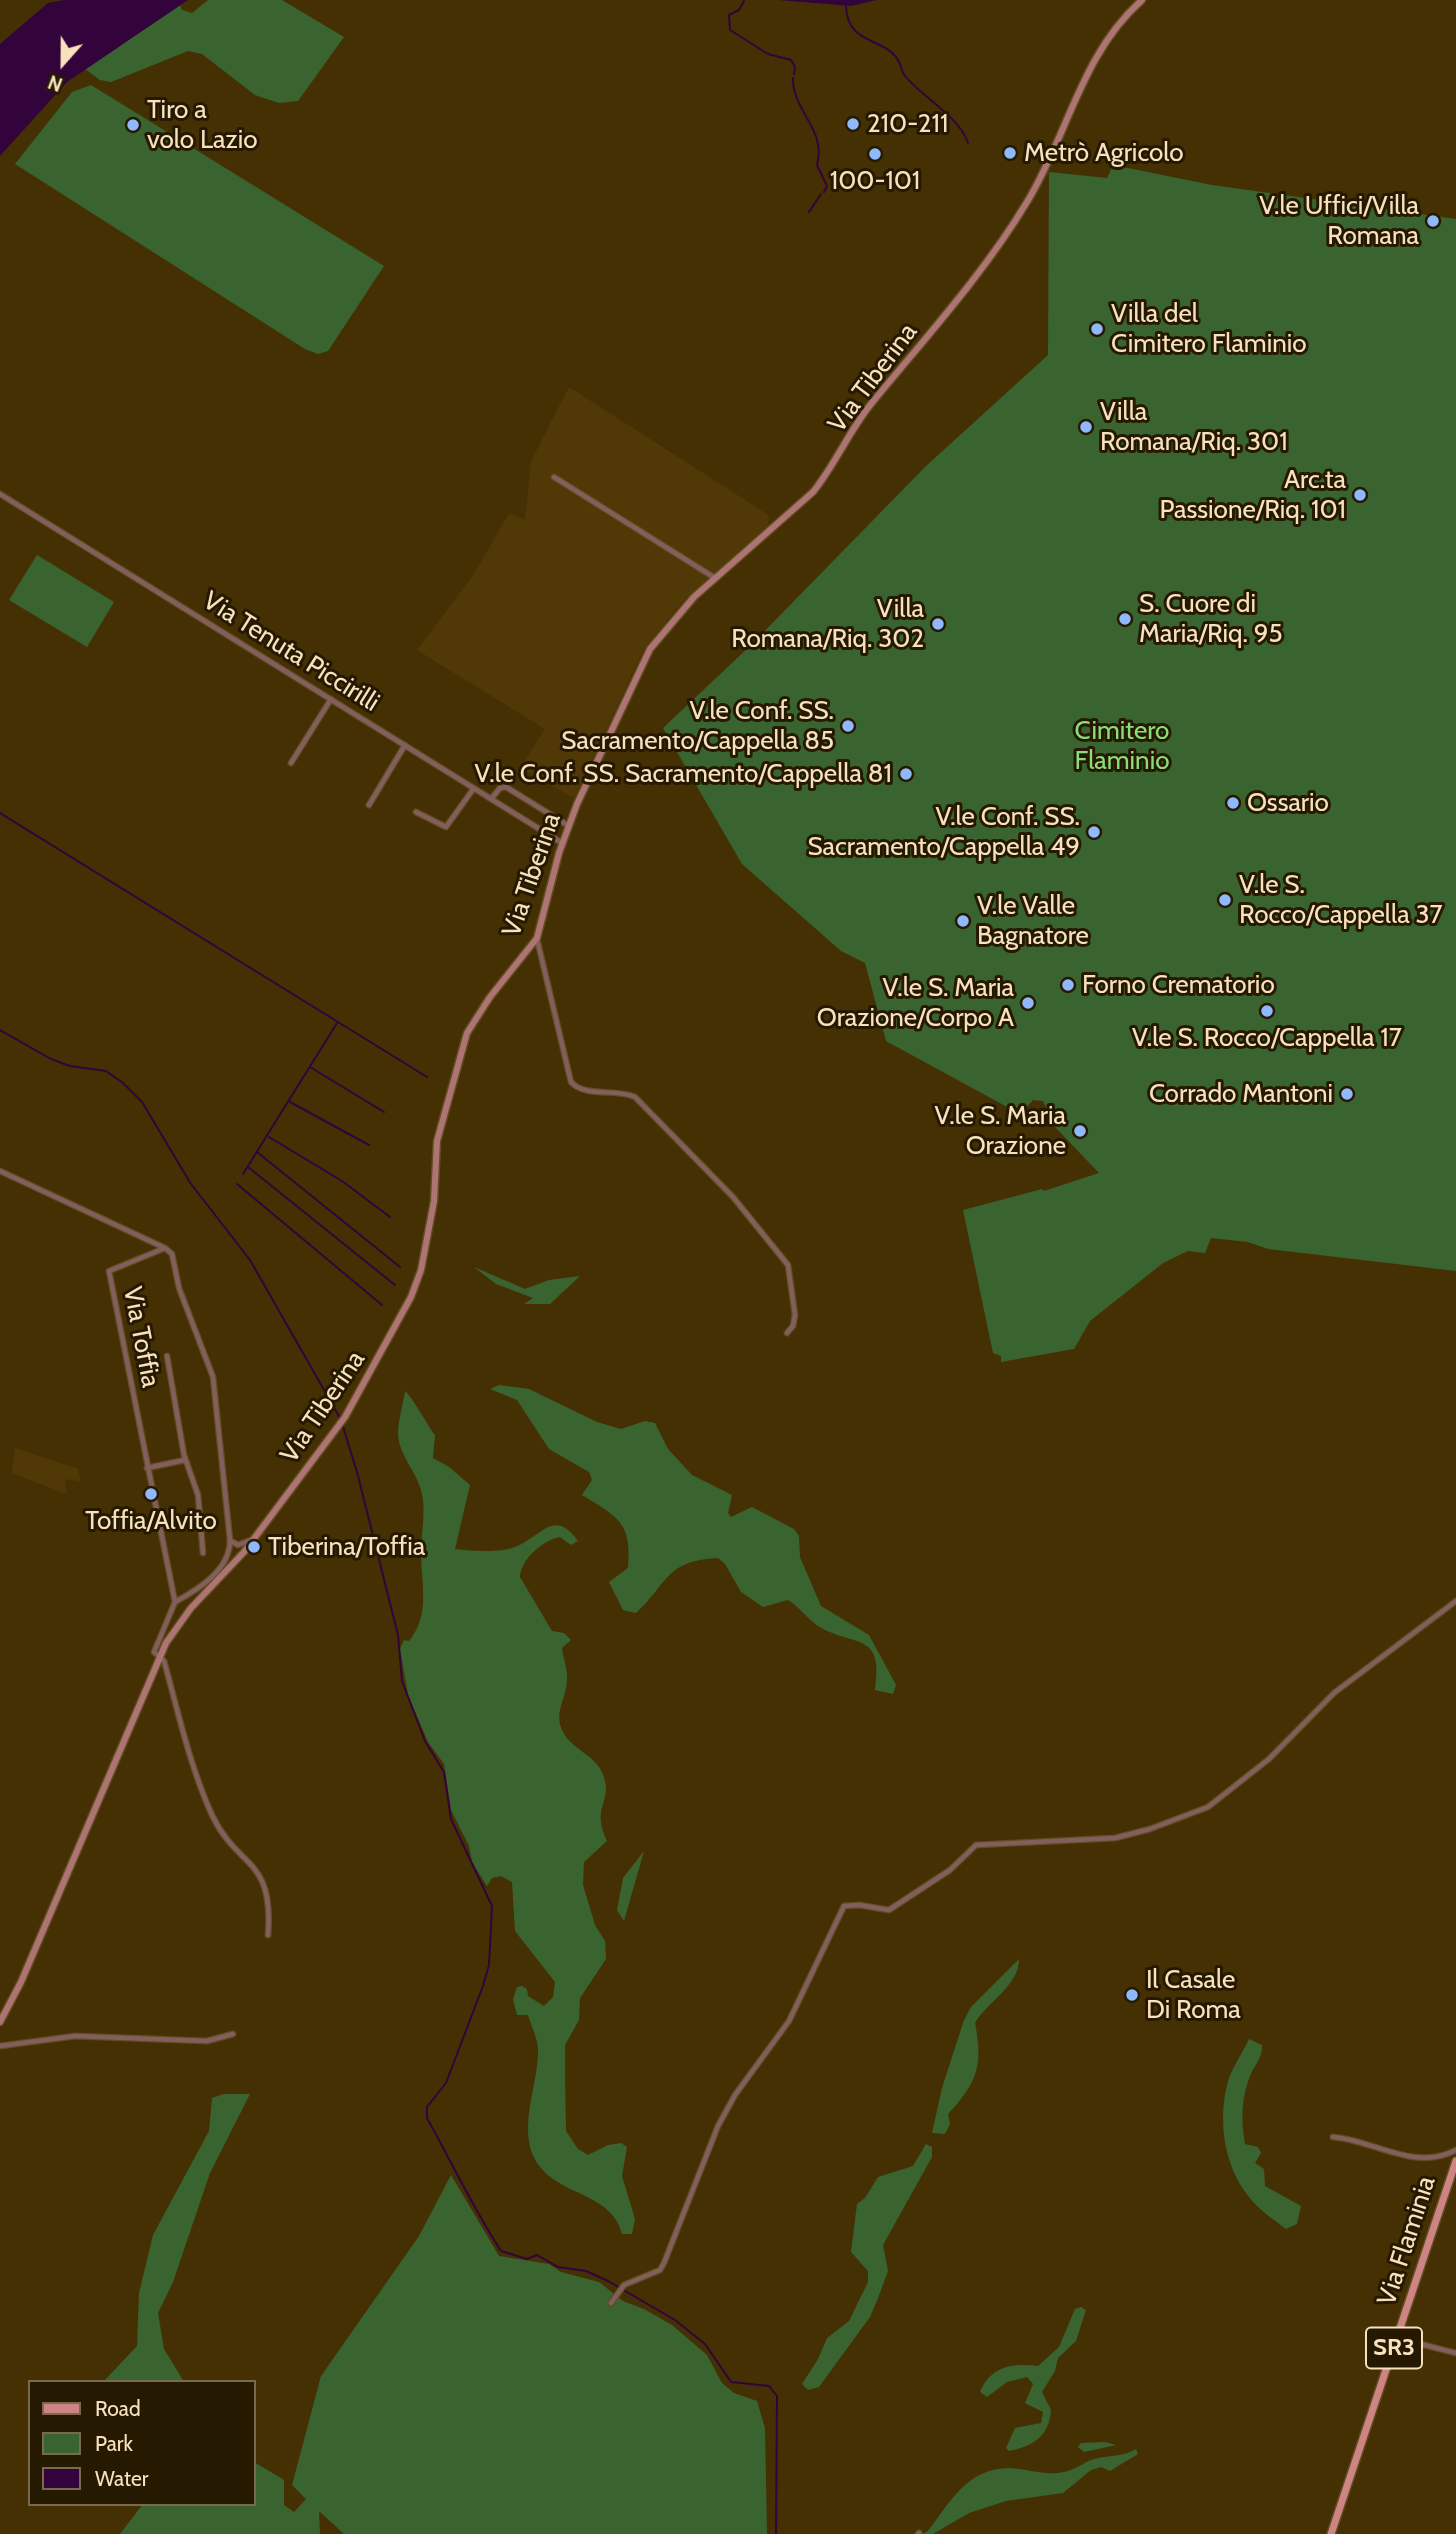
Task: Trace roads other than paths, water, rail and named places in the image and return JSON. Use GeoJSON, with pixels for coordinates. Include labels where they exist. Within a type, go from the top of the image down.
{"type":"FeatureCollection","features":[{"type":"Feature","properties":{"kind":"main road","name":"Via Tiberina"},"geometry":{"type":"LineString","coordinates":[[0,2022],[21,1982],[160,1657],[191,1608],[244,1552],[345,1417],[391,1338],[421,1270],[437,1179],[437,1141],[467,1033],[537,938],[562,843],[650,649],[682,609],[813,492],[834,466],[864,412],[995,250],[1038,182],[1093,61],[1115,28],[1142,0]]}},
{"type":"Feature","properties":{"kind":"main road","name":"Via Flaminia"},"geometry":{"type":"LineString","coordinates":[[1331,2534],[1456,2161]]}},
{"type":"Feature","properties":{"kind":"street"},"geometry":{"type":"LineString","coordinates":[[554,477],[716,578]]}},
{"type":"Feature","properties":{"kind":"street","name":"Via Tenuta Piccirilli"},"geometry":{"type":"LineString","coordinates":[[0,494],[562,843]]}},
{"type":"Feature","properties":{"kind":"street"},"geometry":{"type":"LineString","coordinates":[[292,763],[331,699]]}},
{"type":"Feature","properties":{"kind":"street"},"geometry":{"type":"LineString","coordinates":[[369,804],[405,745]]}},
{"type":"Feature","properties":{"kind":"street"},"geometry":{"type":"LineString","coordinates":[[491,799],[500,788],[506,787],[569,826]]}},
{"type":"Feature","properties":{"kind":"street"},"geometry":{"type":"LineString","coordinates":[[416,812],[440,827],[447,827],[474,788]]}},
{"type":"Feature","properties":{"kind":"street"},"geometry":{"type":"LineString","coordinates":[[537,938],[572,1082],[582,1090],[621,1092],[635,1097],[741,1205],[791,1269],[795,1315],[793,1326],[787,1333]]}},
{"type":"Feature","properties":{"kind":"street"},"geometry":{"type":"LineString","coordinates":[[0,1171],[165,1248]]}},
{"type":"Feature","properties":{"kind":"street","name":"Via Toffia"},"geometry":{"type":"LineString","coordinates":[[176,1602],[109,1272],[165,1248],[172,1254],[180,1288],[213,1377],[230,1540]]}},
{"type":"Feature","properties":{"kind":"street"},"geometry":{"type":"LineString","coordinates":[[167,1356],[185,1460],[198,1494],[203,1553]]}},
{"type":"Feature","properties":{"kind":"street"},"geometry":{"type":"LineString","coordinates":[[147,1468],[185,1460]]}},
{"type":"Feature","properties":{"kind":"street"},"geometry":{"type":"LineString","coordinates":[[238,1545],[254,1539]]}},
{"type":"Feature","properties":{"kind":"street"},"geometry":{"type":"LineString","coordinates":[[244,1552],[230,1540],[228,1556],[214,1575],[176,1602],[155,1651],[160,1657],[212,1815],[261,1876],[270,1912],[268,1935]]}},
{"type":"Feature","properties":{"kind":"street"},"geometry":{"type":"LineString","coordinates":[[611,2303],[624,2285],[660,2270],[718,2126],[735,2095],[789,2021],[820,1962],[836,1917],[844,1906],[859,1905],[889,1910],[950,1870],[976,1845],[1115,1838],[1150,1829],[1208,1807],[1269,1759],[1334,1693],[1456,1601]]}},
{"type":"Feature","properties":{"kind":"street"},"geometry":{"type":"LineString","coordinates":[[0,2046],[75,2036],[207,2041],[233,2034]]}},
{"type":"Feature","properties":{"kind":"street"},"geometry":{"type":"LineString","coordinates":[[1333,2137],[1402,2156],[1437,2156],[1456,2150]]}},
{"type":"Feature","properties":{"kind":"street"},"geometry":{"type":"LineString","coordinates":[[1397,2338],[1456,2353]]}},
{"type":"Feature","properties":{"kind":"water"},"geometry":{"type":"Polygon","coordinates":[[[64,0],[188,0],[67,82],[0,156],[0,44],[48,3],[64,0]]]}},
{"type":"Feature","properties":{"kind":"water"},"geometry":{"type":"Polygon","coordinates":[[[778,0],[877,0],[851,6],[778,0]]]}},
{"type":"Feature","properties":{"kind":"waterway"},"geometry":{"type":"LineString","coordinates":[[744,1],[739,10],[729,15],[730,30],[768,54],[791,60],[795,67],[794,74]]}},
{"type":"Feature","properties":{"kind":"waterway"},"geometry":{"type":"LineString","coordinates":[[846,6],[852,27],[866,39],[890,51],[905,76],[949,115],[968,143]]}},
{"type":"Feature","properties":{"kind":"waterway"},"geometry":{"type":"LineString","coordinates":[[793,78],[794,90],[817,141],[817,165],[827,186],[824,192]]}},
{"type":"Feature","properties":{"kind":"waterway"},"geometry":{"type":"LineString","coordinates":[[809,212],[821,194]]}},
{"type":"Feature","properties":{"kind":"waterway"},"geometry":{"type":"LineString","coordinates":[[0,813],[427,1077]]}},
{"type":"Feature","properties":{"kind":"waterway"},"geometry":{"type":"LineString","coordinates":[[243,1174],[337,1023]]}},
{"type":"Feature","properties":{"kind":"waterway"},"geometry":{"type":"LineString","coordinates":[[0,1030],[51,1059],[70,1066],[106,1071],[142,1102],[191,1184],[250,1260],[340,1418]]}},
{"type":"Feature","properties":{"kind":"waterway"},"geometry":{"type":"LineString","coordinates":[[310,1067],[384,1112]]}},
{"type":"Feature","properties":{"kind":"waterway"},"geometry":{"type":"LineString","coordinates":[[290,1102],[369,1145]]}},
{"type":"Feature","properties":{"kind":"waterway"},"geometry":{"type":"LineString","coordinates":[[269,1137],[342,1181],[390,1217]]}},
{"type":"Feature","properties":{"kind":"waterway"},"geometry":{"type":"LineString","coordinates":[[257,1152],[400,1267]]}},
{"type":"Feature","properties":{"kind":"waterway"},"geometry":{"type":"LineString","coordinates":[[248,1167],[395,1285]]}},
{"type":"Feature","properties":{"kind":"waterway"},"geometry":{"type":"LineString","coordinates":[[237,1184],[382,1305]]}},
{"type":"Feature","properties":{"kind":"waterway"},"geometry":{"type":"LineString","coordinates":[[342,1423],[398,1635],[402,1681],[425,1741],[444,1772],[451,1819],[492,1906],[489,1965],[483,1986],[446,2083],[427,2107],[427,2118],[501,2251],[527,2259],[537,2255],[558,2267],[586,2271],[608,2281],[675,2320],[705,2344],[731,2382],[769,2386],[777,2396],[776,2534]]}},
{"type":"Feature","properties":{"kind":"place","name":"210-211"},"geometry":{"type":"Point","coordinates":[853,124]}},
{"type":"Feature","properties":{"kind":"place","name":"Tiro a volo Lazio"},"geometry":{"type":"Point","coordinates":[133,125]}},
{"type":"Feature","properties":{"kind":"place","name":"Metrò Agricolo"},"geometry":{"type":"Point","coordinates":[1010,153]}},
{"type":"Feature","properties":{"kind":"place","name":"100-101"},"geometry":{"type":"Point","coordinates":[875,154]}},
{"type":"Feature","properties":{"kind":"place","name":"V.le Uffici/Villa Romana"},"geometry":{"type":"Point","coordinates":[1433,221]}},
{"type":"Feature","properties":{"kind":"place","name":"Villa del Cimitero Flaminio"},"geometry":{"type":"Point","coordinates":[1097,329]}},
{"type":"Feature","properties":{"kind":"place","name":"Villa Romana/Riq. 301"},"geometry":{"type":"Point","coordinates":[1086,427]}},
{"type":"Feature","properties":{"kind":"place","name":"Arc.ta Passione/Riq. 101"},"geometry":{"type":"Point","coordinates":[1360,495]}},
{"type":"Feature","properties":{"kind":"place","name":"S. Cuore di Maria/Riq. 95"},"geometry":{"type":"Point","coordinates":[1125,619]}},
{"type":"Feature","properties":{"kind":"place","name":"Villa Romana/Riq. 302"},"geometry":{"type":"Point","coordinates":[938,624]}},
{"type":"Feature","properties":{"kind":"place","name":"V.le Conf. SS. Sacramento/Cappella 85"},"geometry":{"type":"Point","coordinates":[848,726]}},
{"type":"Feature","properties":{"kind":"place","name":"V.le Conf. SS. Sacramento/Cappella 81"},"geometry":{"type":"Point","coordinates":[906,774]}},
{"type":"Feature","properties":{"kind":"place","name":"Ossario"},"geometry":{"type":"Point","coordinates":[1233,803]}},
{"type":"Feature","properties":{"kind":"place","name":"V.le Conf. SS. Sacramento/Cappella 49"},"geometry":{"type":"Point","coordinates":[1094,832]}},
{"type":"Feature","properties":{"kind":"place","name":"V.le S. Rocco/Cappella 37"},"geometry":{"type":"Point","coordinates":[1225,900]}},
{"type":"Feature","properties":{"kind":"place","name":"V.le Valle Bagnatore"},"geometry":{"type":"Point","coordinates":[963,921]}},
{"type":"Feature","properties":{"kind":"place","name":"Forno Crematorio"},"geometry":{"type":"Point","coordinates":[1068,985]}},
{"type":"Feature","properties":{"kind":"place","name":"V.le S. Maria Orazione/Corpo A"},"geometry":{"type":"Point","coordinates":[1028,1003]}},
{"type":"Feature","properties":{"kind":"place","name":"V.le S. Rocco/Cappella 17"},"geometry":{"type":"Point","coordinates":[1267,1011]}},
{"type":"Feature","properties":{"kind":"place","name":"Corrado Mantoni"},"geometry":{"type":"Point","coordinates":[1347,1094]}},
{"type":"Feature","properties":{"kind":"place","name":"V.le S. Maria Orazione"},"geometry":{"type":"Point","coordinates":[1080,1131]}},
{"type":"Feature","properties":{"kind":"place","name":"Toffia/Alvito"},"geometry":{"type":"Point","coordinates":[151,1494]}},
{"type":"Feature","properties":{"kind":"place","name":"Tiberina/Toffia"},"geometry":{"type":"Point","coordinates":[254,1547]}},
{"type":"Feature","properties":{"kind":"place","name":"Il Casale Di Roma"},"geometry":{"type":"Point","coordinates":[1132,1995]}},
{"type":"Feature","properties":{"kind":"park label","name":"Cimitero Flaminio"},"geometry":{"type":"Point","coordinates":[1122,746]}}]}
